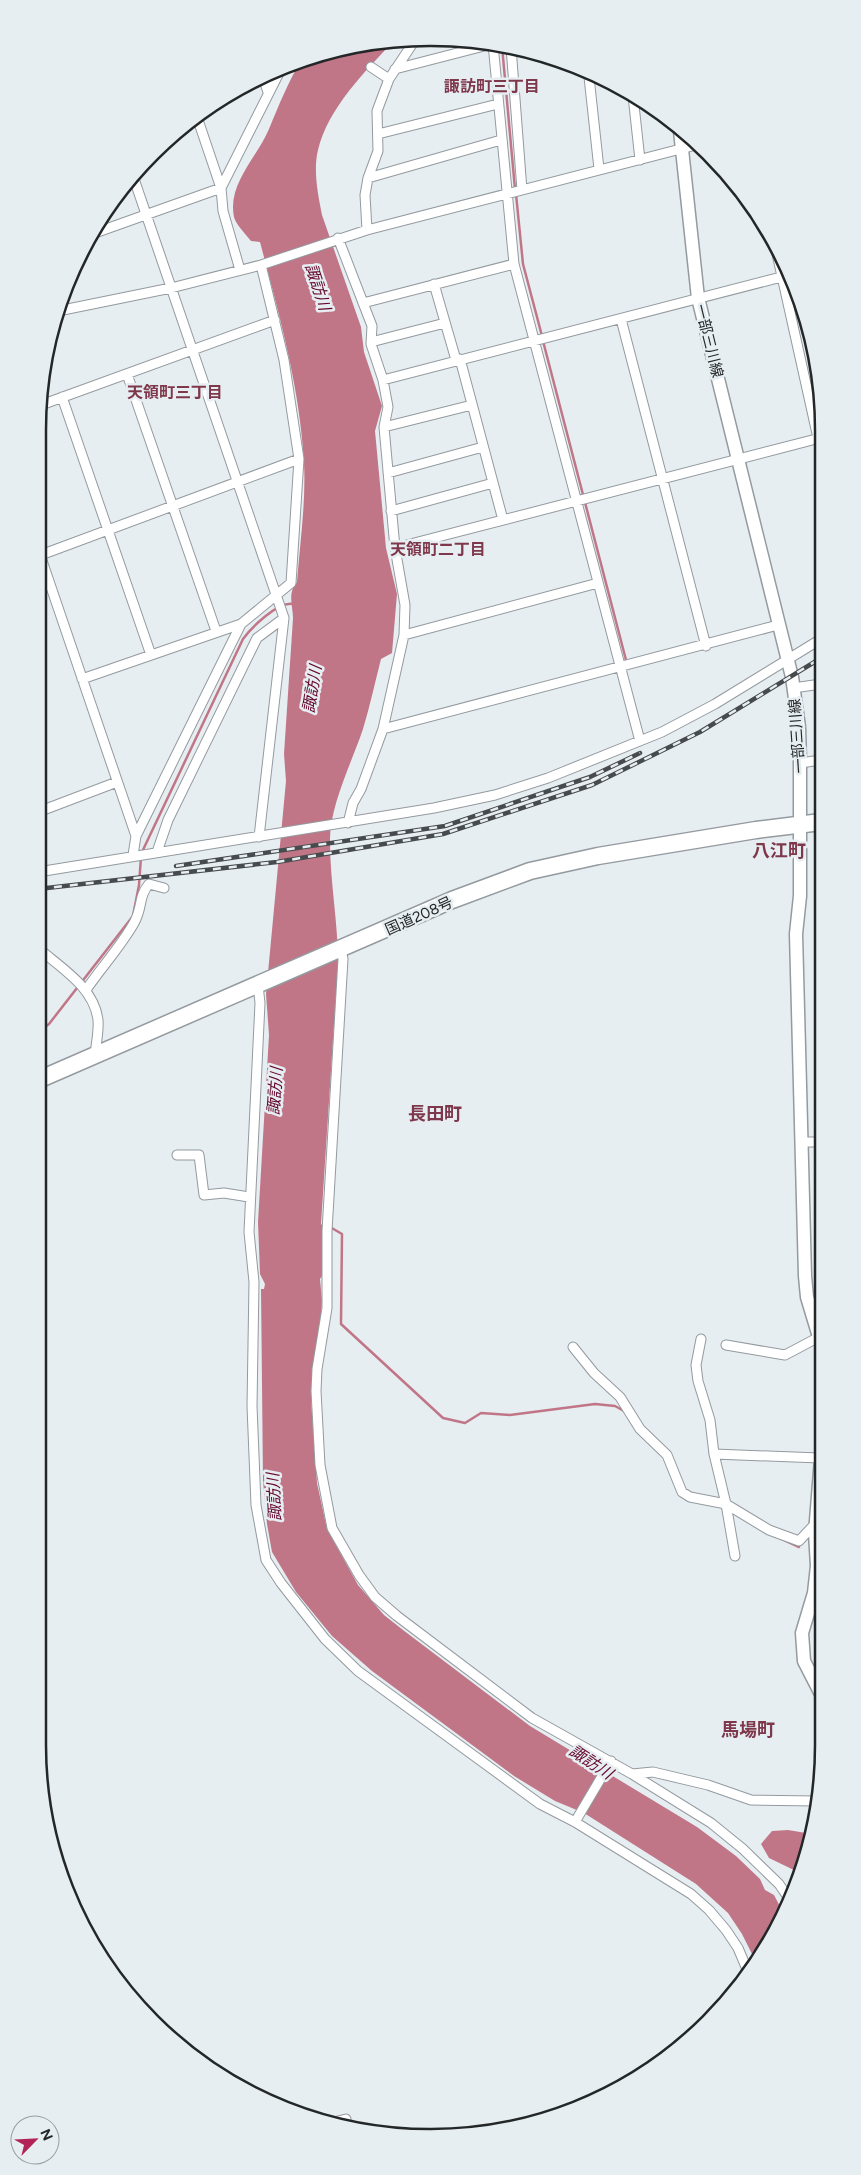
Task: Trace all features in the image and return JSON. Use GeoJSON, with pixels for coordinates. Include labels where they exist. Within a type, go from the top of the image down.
{"type":"FeatureCollection","features":[{"type":"Feature","properties":{"kind":"highway","name":"国道208号"},"geometry":{"type":"LineString","coordinates":[[46,1076],[452,900],[530,871],[598,856],[756,830],[815,823]]}},
{"type":"Feature","properties":{"kind":"main road","name":"一部三川線"},"geometry":{"type":"LineString","coordinates":[[681,140],[698,298],[794,688],[799,726],[800,896],[796,934],[803,1142],[805,1276],[807,1297],[815,1326]]}},
{"type":"Feature","properties":{"kind":"main road"},"geometry":{"type":"LineString","coordinates":[[815,1584],[802,1632],[804,1661],[815,1682]]}},
{"type":"Feature","properties":{"kind":"street"},"geometry":{"type":"LineString","coordinates":[[367,230],[365,195],[368,178],[378,151],[377,111],[389,79],[410,47]]}},
{"type":"Feature","properties":{"kind":"street"},"geometry":{"type":"LineString","coordinates":[[395,69],[473,49]]}},
{"type":"Feature","properties":{"kind":"street"},"geometry":{"type":"LineString","coordinates":[[493,52],[514,264],[640,741]]}},
{"type":"Feature","properties":{"kind":"street"},"geometry":{"type":"LineString","coordinates":[[512,55],[522,190]]}},
{"type":"Feature","properties":{"kind":"street"},"geometry":{"type":"LineString","coordinates":[[371,67],[389,79]]}},
{"type":"Feature","properties":{"kind":"street"},"geometry":{"type":"LineString","coordinates":[[103,230],[221,188],[275,79]]}},
{"type":"Feature","properties":{"kind":"street"},"geometry":{"type":"LineString","coordinates":[[590,81],[599,169]]}},
{"type":"Feature","properties":{"kind":"street"},"geometry":{"type":"LineString","coordinates":[[265,84],[268,92]]}},
{"type":"Feature","properties":{"kind":"street"},"geometry":{"type":"LineString","coordinates":[[378,134],[498,104]]}},
{"type":"Feature","properties":{"kind":"street"},"geometry":{"type":"LineString","coordinates":[[634,105],[640,160]]}},
{"type":"Feature","properties":{"kind":"street"},"geometry":{"type":"LineString","coordinates":[[199,125],[221,188],[223,211],[240,270]]}},
{"type":"Feature","properties":{"kind":"street"},"geometry":{"type":"LineString","coordinates":[[368,178],[502,140]]}},
{"type":"Feature","properties":{"kind":"street"},"geometry":{"type":"LineString","coordinates":[[66,309],[171,288],[262,265],[335,239],[367,230],[689,147]]}},
{"type":"Feature","properties":{"kind":"street"},"geometry":{"type":"LineString","coordinates":[[136,185],[284,618],[259,837]]}},
{"type":"Feature","properties":{"kind":"street"},"geometry":{"type":"LineString","coordinates":[[335,239],[372,326],[371,342],[383,380],[388,407],[384,428],[391,511],[405,606],[404,635],[383,729],[348,823]]}},
{"type":"Feature","properties":{"kind":"street"},"geometry":{"type":"LineString","coordinates":[[363,303],[514,264]]}},
{"type":"Feature","properties":{"kind":"street"},"geometry":{"type":"LineString","coordinates":[[133,855],[136,836],[241,624],[291,582],[299,459],[284,360],[262,265]]}},
{"type":"Feature","properties":{"kind":"street"},"geometry":{"type":"LineString","coordinates":[[383,380],[783,277]]}},
{"type":"Feature","properties":{"kind":"street"},"geometry":{"type":"LineString","coordinates":[[434,284],[472,405],[503,520]]}},
{"type":"Feature","properties":{"kind":"street"},"geometry":{"type":"LineString","coordinates":[[790,294],[814,414]]}},
{"type":"Feature","properties":{"kind":"street"},"geometry":{"type":"LineString","coordinates":[[621,318],[706,646]]}},
{"type":"Feature","properties":{"kind":"street"},"geometry":{"type":"LineString","coordinates":[[47,403],[275,320]]}},
{"type":"Feature","properties":{"kind":"street"},"geometry":{"type":"LineString","coordinates":[[371,342],[445,323]]}},
{"type":"Feature","properties":{"kind":"street"},"geometry":{"type":"LineString","coordinates":[[127,374],[216,631]]}},
{"type":"Feature","properties":{"kind":"street"},"geometry":{"type":"LineString","coordinates":[[62,397],[151,655]]}},
{"type":"Feature","properties":{"kind":"street"},"geometry":{"type":"LineString","coordinates":[[384,428],[472,405]]}},
{"type":"Feature","properties":{"kind":"street"},"geometry":{"type":"LineString","coordinates":[[395,548],[815,442]]}},
{"type":"Feature","properties":{"kind":"street"},"geometry":{"type":"LineString","coordinates":[[388,473],[483,447]]}},
{"type":"Feature","properties":{"kind":"street"},"geometry":{"type":"LineString","coordinates":[[46,550],[108,531],[299,459]]}},
{"type":"Feature","properties":{"kind":"street"},"geometry":{"type":"LineString","coordinates":[[391,511],[493,483]]}},
{"type":"Feature","properties":{"kind":"street"},"geometry":{"type":"LineString","coordinates":[[46,576],[136,836]]}},
{"type":"Feature","properties":{"kind":"street"},"geometry":{"type":"LineString","coordinates":[[404,635],[598,583]]}},
{"type":"Feature","properties":{"kind":"street"},"geometry":{"type":"LineString","coordinates":[[157,852],[168,820],[257,638],[284,618]]}},
{"type":"Feature","properties":{"kind":"street"},"geometry":{"type":"LineString","coordinates":[[82,679],[216,631],[241,624]]}},
{"type":"Feature","properties":{"kind":"street"},"geometry":{"type":"LineString","coordinates":[[383,729],[706,646],[778,625]]}},
{"type":"Feature","properties":{"kind":"street"},"geometry":{"type":"LineString","coordinates":[[46,871],[133,855],[348,823],[495,795],[548,778],[687,720],[815,643]]}},
{"type":"Feature","properties":{"kind":"street"},"geometry":{"type":"LineString","coordinates":[[794,688],[815,685]]}},
{"type":"Feature","properties":{"kind":"street"},"geometry":{"type":"LineString","coordinates":[[800,763],[815,761]]}},
{"type":"Feature","properties":{"kind":"street"},"geometry":{"type":"LineString","coordinates":[[46,809],[117,782]]}},
{"type":"Feature","properties":{"kind":"street"},"geometry":{"type":"LineString","coordinates":[[86,990],[133,924],[141,908],[142,893],[149,884],[164,888]]}},
{"type":"Feature","properties":{"kind":"street"},"geometry":{"type":"LineString","coordinates":[[338,951],[343,959],[326,1231],[327,1308],[317,1369],[316,1391],[320,1465],[332,1528],[359,1575],[375,1597],[397,1616],[532,1718],[632,1774],[711,1823],[743,1849],[779,1884],[785,1893]]}},
{"type":"Feature","properties":{"kind":"street"},"geometry":{"type":"LineString","coordinates":[[46,955],[86,990],[95,1006],[98,1022],[95,1055]]}},
{"type":"Feature","properties":{"kind":"street"},"geometry":{"type":"LineString","coordinates":[[263,983],[260,1003],[250,1197],[250,1232],[254,1282],[252,1406],[256,1505],[266,1560],[281,1584],[325,1639],[358,1672],[532,1799],[575,1822],[691,1894],[709,1910],[726,1930],[738,1948],[745,1965]]}},
{"type":"Feature","properties":{"kind":"street"},"geometry":{"type":"LineString","coordinates":[[803,1142],[815,1142]]}},
{"type":"Feature","properties":{"kind":"street"},"geometry":{"type":"LineString","coordinates":[[178,1155],[199,1155],[204,1194],[224,1193],[250,1197]]}},
{"type":"Feature","properties":{"kind":"street"},"geometry":{"type":"LineString","coordinates":[[701,1339],[696,1365],[710,1420],[714,1454],[726,1504],[735,1556]]}},
{"type":"Feature","properties":{"kind":"street"},"geometry":{"type":"LineString","coordinates":[[726,1345],[785,1355],[815,1339]]}},
{"type":"Feature","properties":{"kind":"street"},"geometry":{"type":"LineString","coordinates":[[573,1347],[594,1373],[620,1397],[645,1435],[667,1455],[682,1492],[690,1497],[726,1504],[769,1530],[798,1541],[815,1532]]}},
{"type":"Feature","properties":{"kind":"street"},"geometry":{"type":"LineString","coordinates":[[714,1454],[815,1458]]}},
{"type":"Feature","properties":{"kind":"street"},"geometry":{"type":"LineString","coordinates":[[575,1822],[611,1762]]}},
{"type":"Feature","properties":{"kind":"street"},"geometry":{"type":"LineString","coordinates":[[632,1774],[653,1772],[708,1785],[751,1800],[810,1801]]}},
{"type":"Feature","properties":{"kind":"water","name":"諏訪川"},"geometry":{"type":"Polygon","coordinates":[[[387,49],[349,90],[330,119],[318,150],[316,166],[322,215],[361,327],[364,352],[382,406],[375,431],[386,548],[397,594],[392,653],[381,659],[363,729],[337,800],[331,828],[330,857],[338,963],[321,1224],[324,1227],[322,1229],[324,1273],[320,1279],[322,1301],[319,1340],[313,1363],[311,1400],[317,1483],[327,1529],[358,1585],[384,1615],[530,1726],[697,1827],[736,1856],[760,1879],[765,1890],[774,1895],[779,1905],[752,1954],[728,1913],[696,1884],[584,1813],[555,1801],[514,1776],[372,1671],[332,1636],[296,1592],[272,1552],[263,1481],[261,1289],[264,1289],[265,1284],[260,1274],[258,1222],[269,1035],[266,994],[286,781],[284,754],[293,618],[291,595],[297,582],[303,508],[304,463],[302,435],[293,379],[260,242],[251,241],[238,226],[234,217],[233,205],[239,182],[264,139],[296,71],[331,59],[387,49]]]}},
{"type":"Feature","properties":{"kind":"water"},"geometry":{"type":"Polygon","coordinates":[[[788,1830],[804,1833],[793,1870],[769,1858],[761,1844],[772,1831],[788,1830]]]}},
{"type":"Feature","properties":{"kind":"waterway"},"geometry":{"type":"LineString","coordinates":[[503,54],[515,189]]}},
{"type":"Feature","properties":{"kind":"waterway"},"geometry":{"type":"LineString","coordinates":[[516,194],[523,264],[542,336]]}},
{"type":"Feature","properties":{"kind":"waterway"},"geometry":{"type":"LineString","coordinates":[[543,341],[626,660]]}},
{"type":"Feature","properties":{"kind":"waterway"},"geometry":{"type":"LineString","coordinates":[[142,852],[243,639],[258,622],[273,611],[287,604],[293,604]]}},
{"type":"Feature","properties":{"kind":"waterway"},"geometry":{"type":"LineString","coordinates":[[46,1026],[133,916],[139,885],[141,857]]}},
{"type":"Feature","properties":{"kind":"waterway"},"geometry":{"type":"LineString","coordinates":[[330,1227],[342,1234],[341,1324],[443,1418],[465,1423],[481,1413],[510,1415],[595,1404],[615,1406],[624,1411]]}},
{"type":"Feature","properties":{"kind":"waterway"},"geometry":{"type":"LineString","coordinates":[[780,1538],[799,1547]]}},
{"type":"Feature","properties":{"kind":"railway"},"geometry":{"type":"LineString","coordinates":[[46,888],[277,862],[443,834],[592,785],[700,732],[815,662]]}},
{"type":"Feature","properties":{"kind":"railway"},"geometry":{"type":"LineString","coordinates":[[176,866],[445,826],[590,777],[640,753]]}},
{"type":"Feature","properties":{"kind":"district","name":"諏訪町三丁目"},"geometry":{"type":"Point","coordinates":[492,86]}},
{"type":"Feature","properties":{"kind":"district","name":"天領町三丁目"},"geometry":{"type":"Point","coordinates":[175,392]}},
{"type":"Feature","properties":{"kind":"district","name":"天領町二丁目"},"geometry":{"type":"Point","coordinates":[438,549]}},
{"type":"Feature","properties":{"kind":"district","name":"八江町"},"geometry":{"type":"Point","coordinates":[779,851]}},
{"type":"Feature","properties":{"kind":"district","name":"長田町"},"geometry":{"type":"Point","coordinates":[435,1114]}},
{"type":"Feature","properties":{"kind":"district","name":"馬場町"},"geometry":{"type":"Point","coordinates":[748,1730]}}]}
